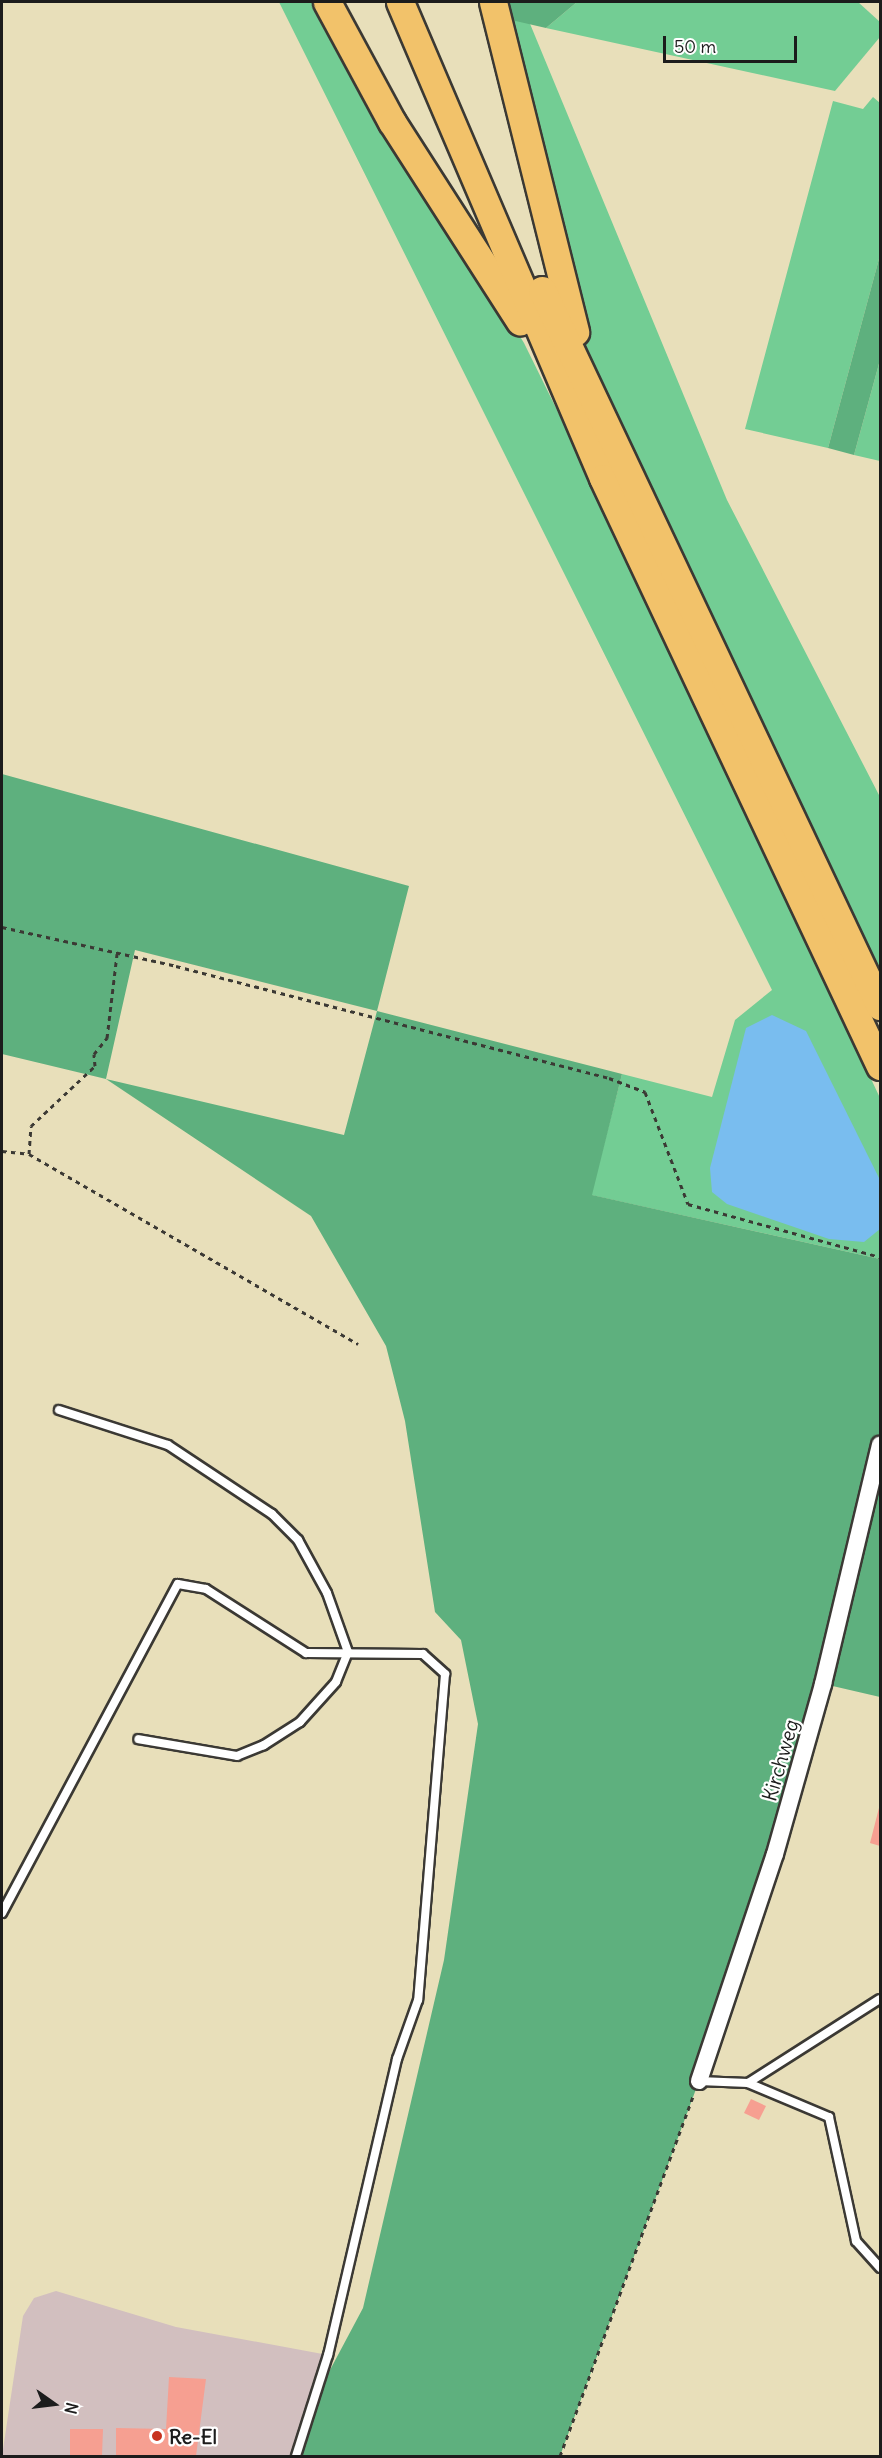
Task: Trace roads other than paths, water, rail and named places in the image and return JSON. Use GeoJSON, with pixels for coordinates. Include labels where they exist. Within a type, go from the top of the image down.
{"type":"FeatureCollection","features":[{"type":"Feature","properties":{"kind":"highway"},"geometry":{"type":"LineString","coordinates":[[327,2],[392,122],[503,291],[603,478]]}},
{"type":"Feature","properties":{"kind":"highway"},"geometry":{"type":"LineString","coordinates":[[400,2],[603,478],[880,1066]]}},
{"type":"Feature","properties":{"kind":"highway"},"geometry":{"type":"LineString","coordinates":[[406,2],[880,1006]]}},
{"type":"Feature","properties":{"kind":"highway"},"geometry":{"type":"LineString","coordinates":[[493,2],[591,393]]}},
{"type":"Feature","properties":{"kind":"street","name":"Kirchweg"},"geometry":{"type":"LineString","coordinates":[[699,2081],[778,1842],[880,1444]]}},
{"type":"Feature","properties":{"kind":"lane"},"geometry":{"type":"LineString","coordinates":[[59,1410],[168,1444],[272,1514],[298,1540],[327,1593],[348,1653],[336,1682],[300,1722],[264,1745],[237,1756],[138,1738]]}},
{"type":"Feature","properties":{"kind":"lane"},"geometry":{"type":"LineString","coordinates":[[2,1913],[178,1584],[206,1589],[306,1653],[423,1654],[445,1674],[418,2000],[397,2059],[328,2355],[296,2457]]}},
{"type":"Feature","properties":{"kind":"lane"},"geometry":{"type":"LineString","coordinates":[[748,2083],[880,1999]]}},
{"type":"Feature","properties":{"kind":"lane"},"geometry":{"type":"LineString","coordinates":[[699,2081],[748,2083],[829,2117],[856,2241],[880,2268]]}},
{"type":"Feature","properties":{"kind":"water"},"geometry":{"type":"Polygon","coordinates":[[[772,1015],[806,1031],[879,1178],[880,1229],[864,1242],[829,1239],[727,1204],[712,1192],[710,1168],[746,1028],[772,1015]]]}},
{"type":"Feature","properties":{"kind":"place","name":"Re-El"},"geometry":{"type":"Point","coordinates":[157,2436]}}]}
